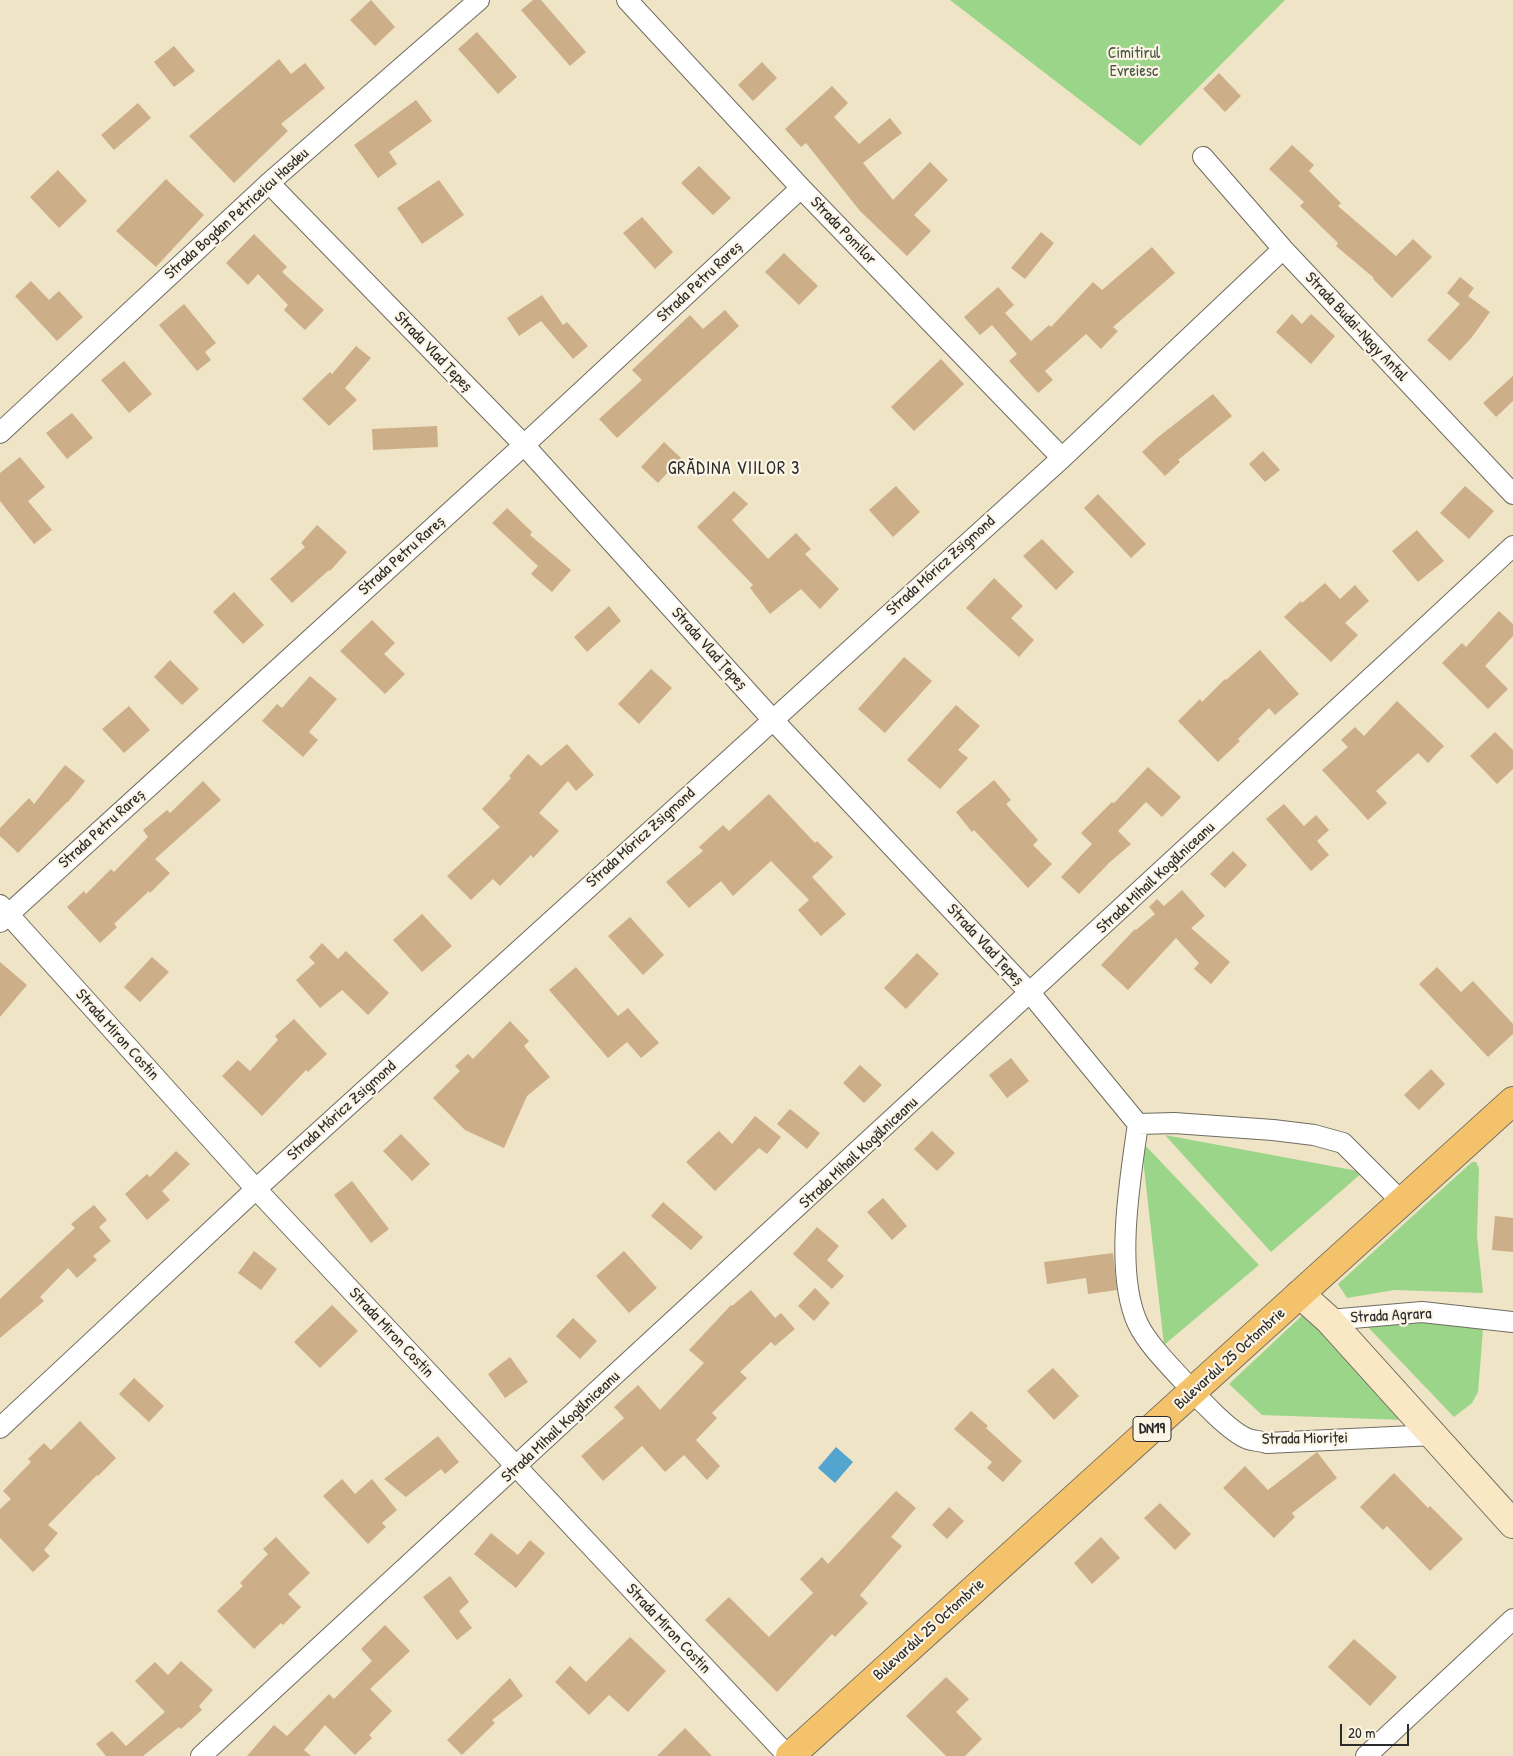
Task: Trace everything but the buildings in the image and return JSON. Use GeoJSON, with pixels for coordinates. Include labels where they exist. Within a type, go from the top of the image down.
{"type":"FeatureCollection","features":[{"type":"Feature","properties":{"kind":"main road","name":"Bulevardul 25 Octombrie"},"geometry":{"type":"LineString","coordinates":[[789,1756],[1513,1101]]}},
{"type":"Feature","properties":{"kind":"street","name":"Strada Bogdan Petriceicu Hasdeu"},"geometry":{"type":"LineString","coordinates":[[0,433],[268,183],[479,0]]}},
{"type":"Feature","properties":{"kind":"street","name":"Strada Pomilor"},"geometry":{"type":"LineString","coordinates":[[627,0],[801,188],[1062,458]]}},
{"type":"Feature","properties":{"kind":"street","name":"Strada Budai-Nagy Antal"},"geometry":{"type":"LineString","coordinates":[[1203,157],[1283,249],[1513,494]]}},
{"type":"Feature","properties":{"kind":"street","name":"Strada Vlad Țepeș"},"geometry":{"type":"LineString","coordinates":[[268,183],[524,445],[772,719],[1031,994],[1138,1124]]}},
{"type":"Feature","properties":{"kind":"street","name":"Strada Petru Rareș"},"geometry":{"type":"LineString","coordinates":[[3,914],[524,445],[801,188]]}},
{"type":"Feature","properties":{"kind":"street","name":"Strada Móricz Zsigmond"},"geometry":{"type":"LineString","coordinates":[[0,1428],[256,1189],[1062,458],[1283,249]]}},
{"type":"Feature","properties":{"kind":"street","name":"Strada Mihail Kogălniceanu"},"geometry":{"type":"LineString","coordinates":[[201,1756],[1031,994],[1513,546]]}},
{"type":"Feature","properties":{"kind":"street","name":"Strada Miron Costin"},"geometry":{"type":"LineString","coordinates":[[3,914],[516,1468],[789,1756]]}},
{"type":"Feature","properties":{"kind":"street"},"geometry":{"type":"LineString","coordinates":[[1138,1124],[1174,1123],[1273,1130],[1314,1135],[1343,1143],[1402,1202]]}},
{"type":"Feature","properties":{"kind":"street","name":"Strada Mioriței"},"geometry":{"type":"LineString","coordinates":[[1138,1124],[1128,1189],[1126,1256],[1132,1309],[1139,1326],[1193,1392],[1234,1431],[1248,1438],[1267,1443],[1434,1436]]}},
{"type":"Feature","properties":{"kind":"street"},"geometry":{"type":"LineString","coordinates":[[1300,1294],[1328,1320],[1513,1524]]}},
{"type":"Feature","properties":{"kind":"street","name":"Strada Agrara"},"geometry":{"type":"LineString","coordinates":[[1328,1320],[1422,1312],[1513,1322]]}},
{"type":"Feature","properties":{"kind":"street"},"geometry":{"type":"LineString","coordinates":[[1366,1756],[1513,1619]]}},
{"type":"Feature","properties":{"kind":"green space","name":"Cimitirul Evreiesc"},"geometry":{"type":"Polygon","coordinates":[[[950,0],[1285,0],[1140,146],[950,0]]]}},
{"type":"Feature","properties":{"kind":"green space"},"geometry":{"type":"Polygon","coordinates":[[[1165,1135],[1363,1172],[1271,1252],[1165,1135]]]}},
{"type":"Feature","properties":{"kind":"green space"},"geometry":{"type":"Polygon","coordinates":[[[1141,1141],[1259,1265],[1164,1345],[1141,1141]]]}},
{"type":"Feature","properties":{"kind":"green space"},"geometry":{"type":"Polygon","coordinates":[[[1472,1162],[1476,1162],[1479,1168],[1477,1236],[1483,1293],[1394,1290],[1347,1298],[1338,1284],[1472,1162]]]}},
{"type":"Feature","properties":{"kind":"green space"},"geometry":{"type":"Polygon","coordinates":[[[1308,1310],[1404,1420],[1262,1415],[1229,1384],[1308,1310]]]}},
{"type":"Feature","properties":{"kind":"green space"},"geometry":{"type":"Polygon","coordinates":[[[1484,1317],[1478,1392],[1472,1403],[1454,1417],[1364,1323],[1484,1317]]]}},
{"type":"Feature","properties":{"kind":"water"},"geometry":{"type":"Polygon","coordinates":[[[836,1447],[853,1462],[835,1483],[818,1468],[836,1447]]]}},
{"type":"Feature","properties":{"kind":"district","name":"GRĂDINA VIILOR 3"},"geometry":{"type":"Point","coordinates":[734,469]}}]}
